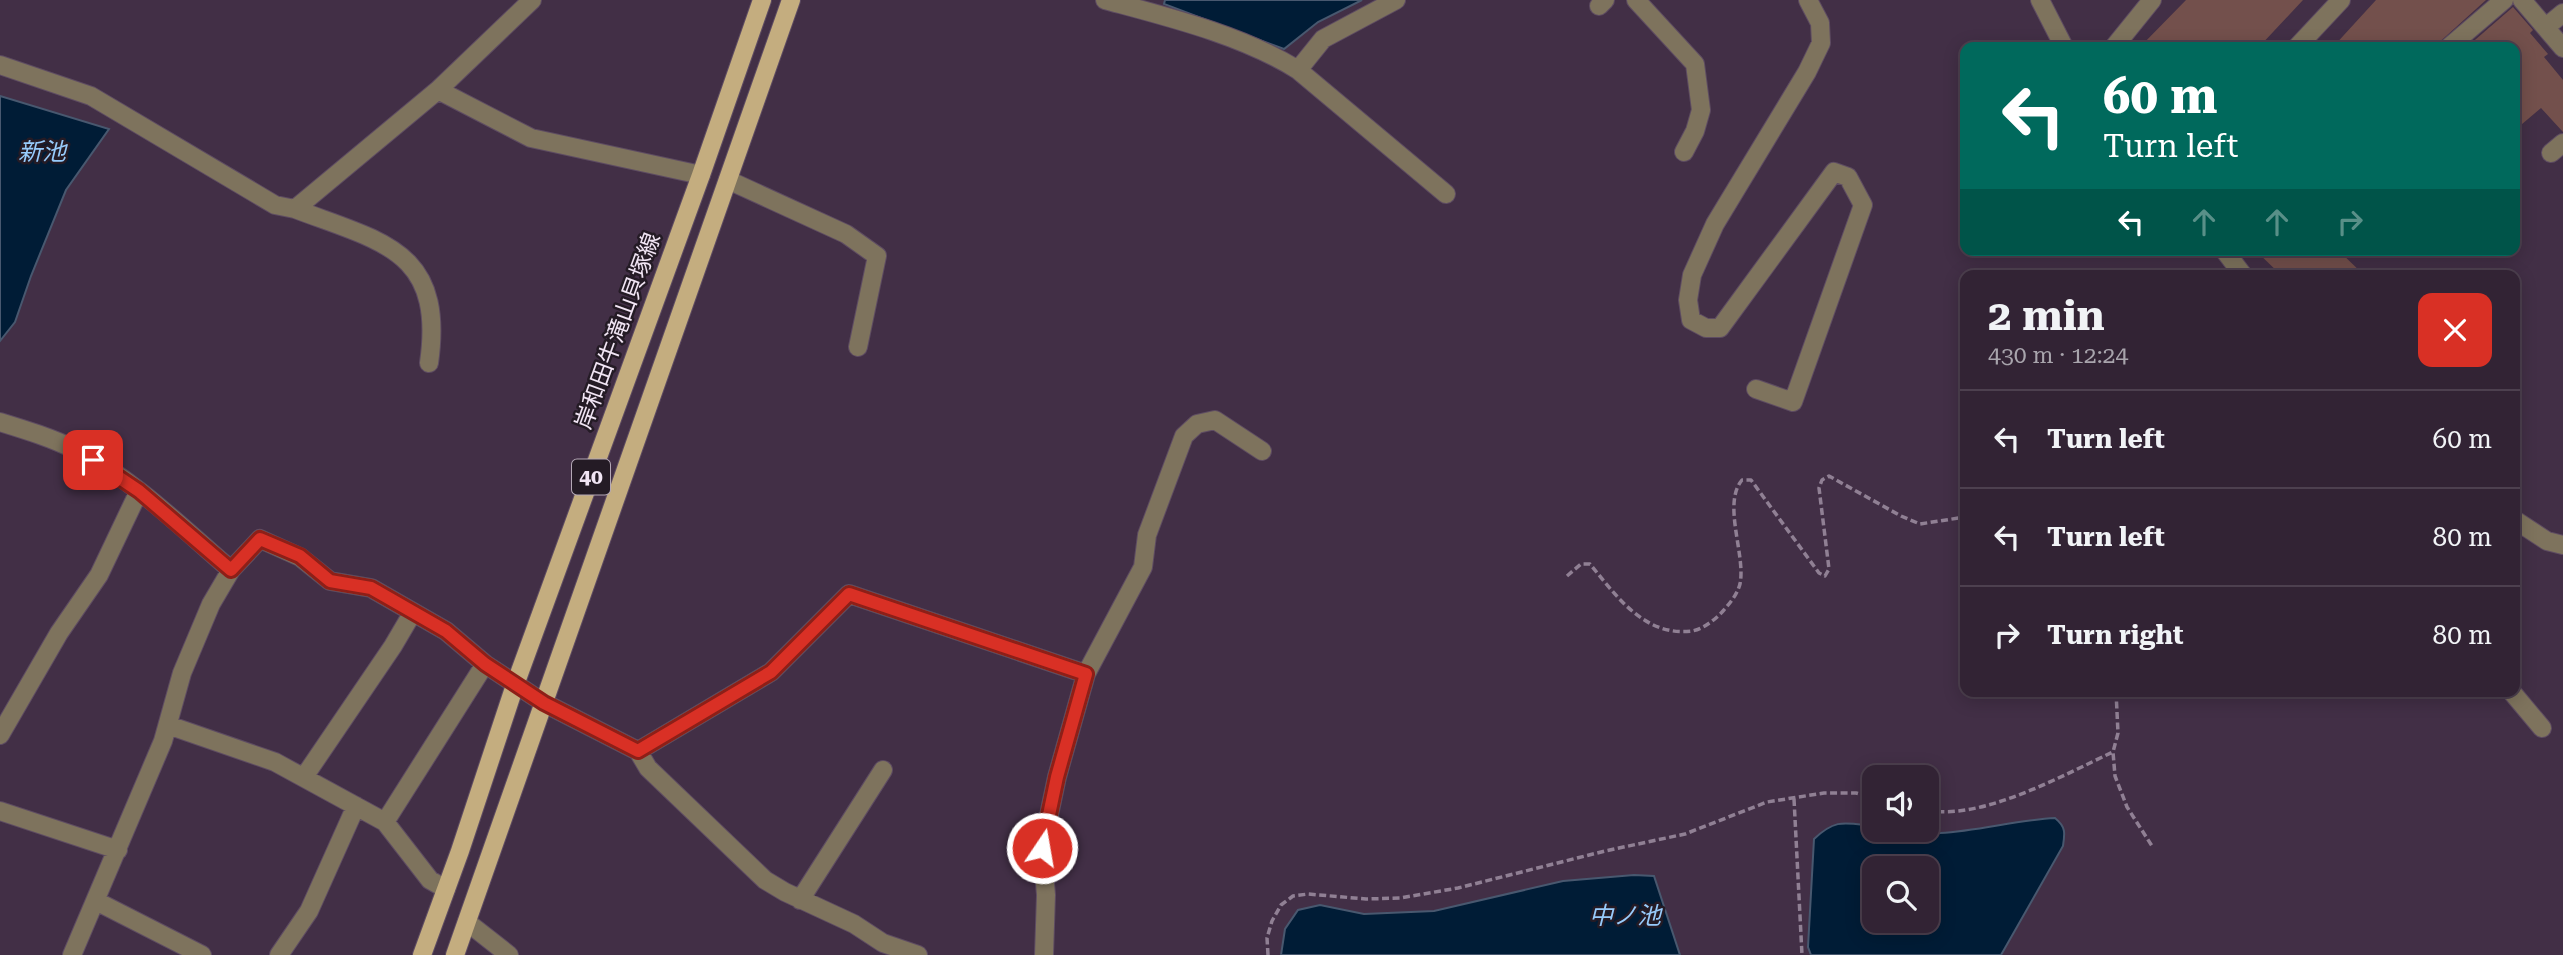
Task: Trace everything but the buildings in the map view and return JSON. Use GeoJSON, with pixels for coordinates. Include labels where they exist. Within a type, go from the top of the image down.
{"type":"FeatureCollection","features":[{"type":"Feature","properties":{"kind":"main road","name":"岸和田牛滝山貝塚線"},"geometry":{"type":"LineString","coordinates":[[422,955],[515,685],[701,174],[761,0]]}},
{"type":"Feature","properties":{"kind":"main road","name":"40"},"geometry":{"type":"LineString","coordinates":[[455,955],[790,0]]}},
{"type":"Feature","properties":{"kind":"street"},"geometry":{"type":"LineString","coordinates":[[295,209],[438,90],[532,0]]}},
{"type":"Feature","properties":{"kind":"street"},"geometry":{"type":"LineString","coordinates":[[1105,0],[1163,16],[1271,53],[1298,71],[1446,194]]}},
{"type":"Feature","properties":{"kind":"street"},"geometry":{"type":"LineString","coordinates":[[1298,71],[1323,39],[1396,0]]}},
{"type":"Feature","properties":{"kind":"street"},"geometry":{"type":"LineString","coordinates":[[1636,0],[1695,64],[1701,110],[1695,131],[1684,152]]}},
{"type":"Feature","properties":{"kind":"street"},"geometry":{"type":"LineString","coordinates":[[1756,389],[1793,402],[1863,205],[1848,177],[1833,172],[1720,328],[1706,328],[1691,320],[1688,300],[1692,275],[1715,224],[1807,72],[1821,43],[1820,23],[1808,0]]}},
{"type":"Feature","properties":{"kind":"street"},"geometry":{"type":"LineString","coordinates":[[2040,0],[2061,42]]}},
{"type":"Feature","properties":{"kind":"street"},"geometry":{"type":"LineString","coordinates":[[2118,42],[2152,0]]}},
{"type":"Feature","properties":{"kind":"street"},"geometry":{"type":"LineString","coordinates":[[2302,42],[2341,0]]}},
{"type":"Feature","properties":{"kind":"street"},"geometry":{"type":"LineString","coordinates":[[2455,42],[2504,0]]}},
{"type":"Feature","properties":{"kind":"street"},"geometry":{"type":"LineString","coordinates":[[2522,0],[2563,48]]}},
{"type":"Feature","properties":{"kind":"street"},"geometry":{"type":"LineString","coordinates":[[2546,27],[2563,13]]}},
{"type":"Feature","properties":{"kind":"street"},"geometry":{"type":"LineString","coordinates":[[0,65],[90,96],[275,205],[295,209],[377,240],[408,261],[420,277],[427,297],[433,334],[429,363]]}},
{"type":"Feature","properties":{"kind":"street"},"geometry":{"type":"LineString","coordinates":[[438,90],[531,138],[701,174]]}},
{"type":"Feature","properties":{"kind":"street"},"geometry":{"type":"LineString","coordinates":[[728,180],[846,234],[877,256],[858,347]]}},
{"type":"Feature","properties":{"kind":"street"},"geometry":{"type":"LineString","coordinates":[[2229,256],[2239,270]]}},
{"type":"Feature","properties":{"kind":"street"},"geometry":{"type":"LineString","coordinates":[[1044,955],[1046,895],[1042,848],[1057,777],[1086,674],[1143,567],[1147,535],[1184,436],[1197,424],[1215,420],[1262,451]]}},
{"type":"Feature","properties":{"kind":"street"},"geometry":{"type":"LineString","coordinates":[[0,422],[76,450],[139,491],[231,570]]}},
{"type":"Feature","properties":{"kind":"street"},"geometry":{"type":"LineString","coordinates":[[0,735],[59,633],[99,575],[139,491]]}},
{"type":"Feature","properties":{"kind":"street"},"geometry":{"type":"LineString","coordinates":[[2520,523],[2547,541],[2563,545]]}},
{"type":"Feature","properties":{"kind":"street"},"geometry":{"type":"LineString","coordinates":[[72,955],[168,725],[182,673],[211,604],[231,570],[260,539],[300,556],[330,581],[371,588],[446,631],[485,664],[544,703],[638,751],[648,768],[765,880],[800,900],[854,924],[883,943],[918,955]]}},
{"type":"Feature","properties":{"kind":"street"},"geometry":{"type":"LineString","coordinates":[[638,751],[771,672],[849,594],[1086,674]]}},
{"type":"Feature","properties":{"kind":"street"},"geometry":{"type":"LineString","coordinates":[[304,777],[413,612]]}},
{"type":"Feature","properties":{"kind":"street"},"geometry":{"type":"LineString","coordinates":[[385,821],[485,664]]}},
{"type":"Feature","properties":{"kind":"street"},"geometry":{"type":"LineString","coordinates":[[2516,697],[2542,729]]}},
{"type":"Feature","properties":{"kind":"street"},"geometry":{"type":"LineString","coordinates":[[168,725],[275,762],[385,821],[430,880],[446,889]]}},
{"type":"Feature","properties":{"kind":"street"},"geometry":{"type":"LineString","coordinates":[[800,900],[883,770]]}},
{"type":"Feature","properties":{"kind":"street"},"geometry":{"type":"LineString","coordinates":[[279,955],[309,912],[356,806]]}},
{"type":"Feature","properties":{"kind":"street"},"geometry":{"type":"LineString","coordinates":[[0,811],[118,850]]}},
{"type":"Feature","properties":{"kind":"street"},"geometry":{"type":"LineString","coordinates":[[96,901],[201,955]]}},
{"type":"Feature","properties":{"kind":"street"},"geometry":{"type":"LineString","coordinates":[[467,922],[509,955]]}},
{"type":"Feature","properties":{"kind":"path"},"geometry":{"type":"LineString","coordinates":[[1567,576],[1581,564],[1590,564],[1623,604],[1653,626],[1677,633],[1699,630],[1718,617],[1734,599],[1740,583],[1735,503],[1736,487],[1742,480],[1751,480],[1819,573],[1825,576],[1829,569],[1819,488],[1822,480],[1829,476],[1920,524],[1960,518]]}},
{"type":"Feature","properties":{"kind":"path"},"geometry":{"type":"LineString","coordinates":[[2116,697],[2118,733],[2113,752],[2115,776],[2127,807],[2152,846]]}},
{"type":"Feature","properties":{"kind":"path"},"geometry":{"type":"LineString","coordinates":[[1939,810],[1969,810],[2012,797],[2113,752]]}},
{"type":"Feature","properties":{"kind":"path"},"geometry":{"type":"LineString","coordinates":[[1268,955],[1267,938],[1272,921],[1281,905],[1293,896],[1308,894],[1366,899],[1400,898],[1458,888],[1685,834],[1767,802],[1824,793],[1862,795]]}},
{"type":"Feature","properties":{"kind":"path"},"geometry":{"type":"LineString","coordinates":[[1794,799],[1802,955]]}},
{"type":"Feature","properties":{"kind":"water"},"geometry":{"type":"Polygon","coordinates":[[[1165,0],[1362,0],[1318,22],[1284,49],[1164,4],[1165,0]]]}},
{"type":"Feature","properties":{"kind":"water","name":"新池"},"geometry":{"type":"Polygon","coordinates":[[[0,96],[109,129],[66,190],[15,322],[0,341],[0,96]]]}},
{"type":"Feature","properties":{"kind":"water"},"geometry":{"type":"Polygon","coordinates":[[[2055,818],[2064,831],[2063,846],[2001,955],[1811,955],[1808,947],[1814,839],[1822,832],[1835,825],[1848,823],[1862,825],[1862,842],[1939,842],[1939,833],[2055,818]]]}},
{"type":"Feature","properties":{"kind":"water","name":"中ノ池"},"geometry":{"type":"Polygon","coordinates":[[[1654,876],[1680,955],[1281,955],[1285,929],[1298,910],[1320,905],[1364,914],[1434,911],[1563,881],[1654,876]]]}},
{"type":"Feature","properties":{"kind":"route"},"geometry":{"type":"LineString","coordinates":[[93,460],[139,491],[231,570],[260,539],[300,556],[330,581],[371,588],[446,631],[515,685],[544,703],[638,751],[771,672],[849,594],[1086,674],[1057,777],[1042,848]]}}]}
